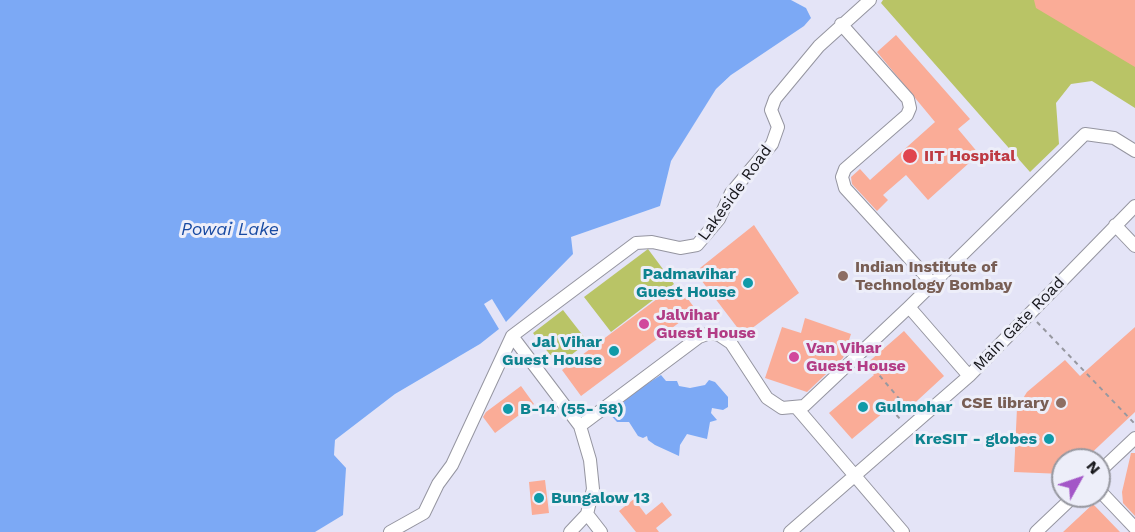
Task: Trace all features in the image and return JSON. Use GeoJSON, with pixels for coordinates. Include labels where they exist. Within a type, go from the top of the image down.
{"type":"FeatureCollection","features":[{"type":"Feature","properties":{"kind":"street","name":"Lakeside Road"},"geometry":{"type":"LineString","coordinates":[[390,532],[424,513],[438,484],[452,465],[512,336],[636,243],[652,242],[680,248],[697,245],[719,219],[731,193],[772,144],[778,127],[771,110],[775,99],[819,46],[870,0]]}},
{"type":"Feature","properties":{"kind":"street"},"geometry":{"type":"LineString","coordinates":[[841,24],[909,99],[910,108],[907,115],[845,169],[842,177],[845,188],[933,284]]}},
{"type":"Feature","properties":{"kind":"street"},"geometry":{"type":"LineString","coordinates":[[580,426],[699,338],[710,333],[719,335],[731,343],[767,398],[782,408],[804,406],[933,284],[1085,134],[1114,138],[1135,151]]}},
{"type":"Feature","properties":{"kind":"street","name":"Main Gate Road"},"geometry":{"type":"LineString","coordinates":[[790,532],[855,478],[969,376],[1135,206]]}},
{"type":"Feature","properties":{"kind":"street"},"geometry":{"type":"LineString","coordinates":[[1115,225],[1135,246]]}},
{"type":"Feature","properties":{"kind":"street"},"geometry":{"type":"LineString","coordinates":[[909,307],[969,376]]}},
{"type":"Feature","properties":{"kind":"street"},"geometry":{"type":"LineString","coordinates":[[512,336],[580,426],[590,460],[593,489],[587,514],[570,532]]}},
{"type":"Feature","properties":{"kind":"street"},"geometry":{"type":"LineString","coordinates":[[796,406],[903,532]]}},
{"type":"Feature","properties":{"kind":"street"},"geometry":{"type":"LineString","coordinates":[[1111,461],[1135,438]]}},
{"type":"Feature","properties":{"kind":"street"},"geometry":{"type":"LineString","coordinates":[[1111,503],[1135,528]]}},
{"type":"Feature","properties":{"kind":"street"},"geometry":{"type":"LineString","coordinates":[[1036,532],[1061,508]]}},
{"type":"Feature","properties":{"kind":"street"},"geometry":{"type":"LineString","coordinates":[[587,514],[601,532]]}},
{"type":"Feature","properties":{"kind":"path"},"geometry":{"type":"LineString","coordinates":[[1029,314],[1135,424]]}},
{"type":"Feature","properties":{"kind":"path"},"geometry":{"type":"LineString","coordinates":[[860,353],[902,402],[892,410],[909,429]]}},
{"type":"Feature","properties":{"kind":"shaded area","name":"Indian Institute of Technology Bombay"},"geometry":{"type":"Polygon","coordinates":[[[791,0],[1135,0],[1135,532],[315,532],[343,514],[334,455],[335,440],[395,394],[480,344],[499,329],[483,304],[492,299],[507,322],[570,237],[660,206],[670,161],[716,89],[806,8],[791,0]]]}},
{"type":"Feature","properties":{"kind":"green space"},"geometry":{"type":"Polygon","coordinates":[[[883,0],[1135,0],[1135,108],[1092,81],[1071,84],[1056,103],[1059,144],[1030,172],[881,3],[883,0]]]}},
{"type":"Feature","properties":{"kind":"green space"},"geometry":{"type":"Polygon","coordinates":[[[648,249],[674,284],[611,332],[584,297],[648,249]]]}},
{"type":"Feature","properties":{"kind":"green space"},"geometry":{"type":"Polygon","coordinates":[[[563,310],[588,342],[558,365],[533,333],[563,310]]]}},
{"type":"Feature","properties":{"kind":"water","name":"Powai Lake"},"geometry":{"type":"Polygon","coordinates":[[[0,0],[791,0],[806,8],[811,18],[804,26],[731,75],[716,89],[671,161],[660,206],[571,237],[573,254],[506,322],[492,299],[484,304],[499,329],[480,344],[395,394],[335,440],[334,455],[346,468],[343,515],[315,532],[0,532],[0,0]]]}},
{"type":"Feature","properties":{"kind":"water"},"geometry":{"type":"Polygon","coordinates":[[[661,375],[666,381],[677,381],[679,386],[690,388],[705,385],[709,380],[715,382],[728,397],[728,407],[723,410],[712,408],[711,413],[717,420],[710,422],[707,439],[687,434],[680,445],[679,456],[655,445],[648,440],[647,436],[643,438],[638,436],[629,422],[617,422],[607,411],[620,402],[623,404],[626,397],[661,375]]]}},
{"type":"Feature","properties":{"kind":"building"},"geometry":{"type":"Polygon","coordinates":[[[1034,0],[1135,0],[1135,67],[1036,8],[1034,0]]]}},
{"type":"Feature","properties":{"kind":"building","name":"IIT Hospital"},"geometry":{"type":"Polygon","coordinates":[[[896,35],[970,119],[958,129],[979,154],[928,200],[906,175],[883,195],[888,200],[877,211],[852,184],[851,177],[860,169],[870,180],[935,122],[877,52],[896,35]]]}},
{"type":"Feature","properties":{"kind":"building","name":"Padmavihar Guest House"},"geometry":{"type":"Polygon","coordinates":[[[754,225],[799,293],[743,335],[695,272],[754,225]]]}},
{"type":"Feature","properties":{"kind":"building","name":"Jal Vihar Guest House"},"geometry":{"type":"Polygon","coordinates":[[[677,284],[696,310],[581,396],[562,370],[677,284]]]}},
{"type":"Feature","properties":{"kind":"building"},"geometry":{"type":"Polygon","coordinates":[[[805,318],[851,334],[843,358],[807,392],[765,378],[782,327],[801,333],[805,318]]]}},
{"type":"Feature","properties":{"kind":"building"},"geometry":{"type":"Polygon","coordinates":[[[1135,327],[1135,412],[1097,448],[1051,448],[1051,474],[1014,472],[1017,408],[1027,392],[1065,360],[1080,376],[1135,327]]]}},
{"type":"Feature","properties":{"kind":"building"},"geometry":{"type":"Polygon","coordinates":[[[904,331],[944,376],[906,411],[897,401],[852,439],[829,413],[874,375],[865,365],[904,331]]]}},
{"type":"Feature","properties":{"kind":"building","name":"B-14 (55- 58)"},"geometry":{"type":"Polygon","coordinates":[[[521,386],[534,404],[495,433],[483,417],[486,412],[521,386]]]}},
{"type":"Feature","properties":{"kind":"building"},"geometry":{"type":"Polygon","coordinates":[[[1131,453],[1135,453],[1135,516],[1123,503],[1122,492],[1131,453]]]}},
{"type":"Feature","properties":{"kind":"building","name":"Bungalow 13"},"geometry":{"type":"Polygon","coordinates":[[[545,480],[549,513],[532,515],[529,482],[545,480]]]}},
{"type":"Feature","properties":{"kind":"building"},"geometry":{"type":"Polygon","coordinates":[[[634,499],[646,515],[662,502],[672,515],[656,528],[659,532],[636,532],[619,511],[634,499]]]}},
{"type":"Feature","properties":{"kind":"building"},"geometry":{"type":"Polygon","coordinates":[[[1089,508],[1097,508],[1120,532],[1063,532],[1089,508]]]}},
{"type":"Feature","properties":{"kind":"place","name":"IIT Hospital"},"geometry":{"type":"Point","coordinates":[910,156]}},
{"type":"Feature","properties":{"kind":"place","name":"Indian Institute of Technology Bombay"},"geometry":{"type":"Point","coordinates":[843,276]}},
{"type":"Feature","properties":{"kind":"place","name":"Padmavihar Guest House"},"geometry":{"type":"Point","coordinates":[748,283]}},
{"type":"Feature","properties":{"kind":"place","name":"Jalvihar Guest House"},"geometry":{"type":"Point","coordinates":[644,324]}},
{"type":"Feature","properties":{"kind":"place","name":"Jal Vihar Guest House"},"geometry":{"type":"Point","coordinates":[614,351]}},
{"type":"Feature","properties":{"kind":"place","name":"Van Vihar Guest House"},"geometry":{"type":"Point","coordinates":[794,357]}},
{"type":"Feature","properties":{"kind":"place","name":"CSE library"},"geometry":{"type":"Point","coordinates":[1061,403]}},
{"type":"Feature","properties":{"kind":"place","name":"Gulmohar"},"geometry":{"type":"Point","coordinates":[863,407]}},
{"type":"Feature","properties":{"kind":"place","name":"B-14 (55- 58)"},"geometry":{"type":"Point","coordinates":[508,409]}},
{"type":"Feature","properties":{"kind":"place","name":"KreSIT - globes"},"geometry":{"type":"Point","coordinates":[1049,439]}},
{"type":"Feature","properties":{"kind":"place","name":"Bungalow 13"},"geometry":{"type":"Point","coordinates":[539,498]}}]}
